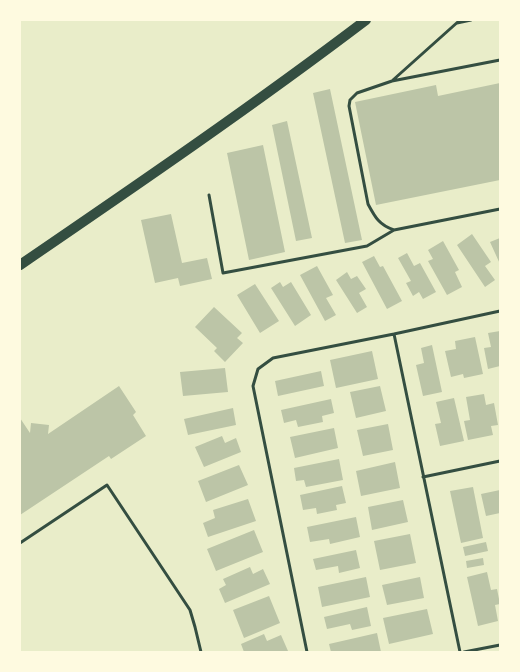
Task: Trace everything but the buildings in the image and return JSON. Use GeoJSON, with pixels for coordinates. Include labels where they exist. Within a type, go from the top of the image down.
{"type":"FeatureCollection","features":[{"type":"Feature","properties":{"kind":"main road"},"geometry":{"type":"LineString","coordinates":[[20,265],[225,123],[325,52],[366,20]]}},
{"type":"Feature","properties":{"kind":"lane"},"geometry":{"type":"LineString","coordinates":[[392,81],[460,20]]}},
{"type":"Feature","properties":{"kind":"lane"},"geometry":{"type":"LineString","coordinates":[[456,23],[471,20]]}},
{"type":"Feature","properties":{"kind":"lane"},"geometry":{"type":"LineString","coordinates":[[394,230],[386,227],[376,218],[368,204],[349,106],[350,100],[357,93],[392,81],[500,60]]}},
{"type":"Feature","properties":{"kind":"lane"},"geometry":{"type":"LineString","coordinates":[[209,195],[223,273],[367,246],[394,230],[500,209]]}},
{"type":"Feature","properties":{"kind":"lane"},"geometry":{"type":"LineString","coordinates":[[307,652],[252,386],[258,368],[272,358],[500,311]]}},
{"type":"Feature","properties":{"kind":"lane"},"geometry":{"type":"LineString","coordinates":[[394,334],[460,652]]}},
{"type":"Feature","properties":{"kind":"lane"},"geometry":{"type":"LineString","coordinates":[[423,477],[500,461]]}},
{"type":"Feature","properties":{"kind":"lane"},"geometry":{"type":"LineString","coordinates":[[20,543],[107,485],[190,610],[201,652]]}},
{"type":"Feature","properties":{"kind":"lane"},"geometry":{"type":"LineString","coordinates":[[464,652],[500,645]]}}]}
